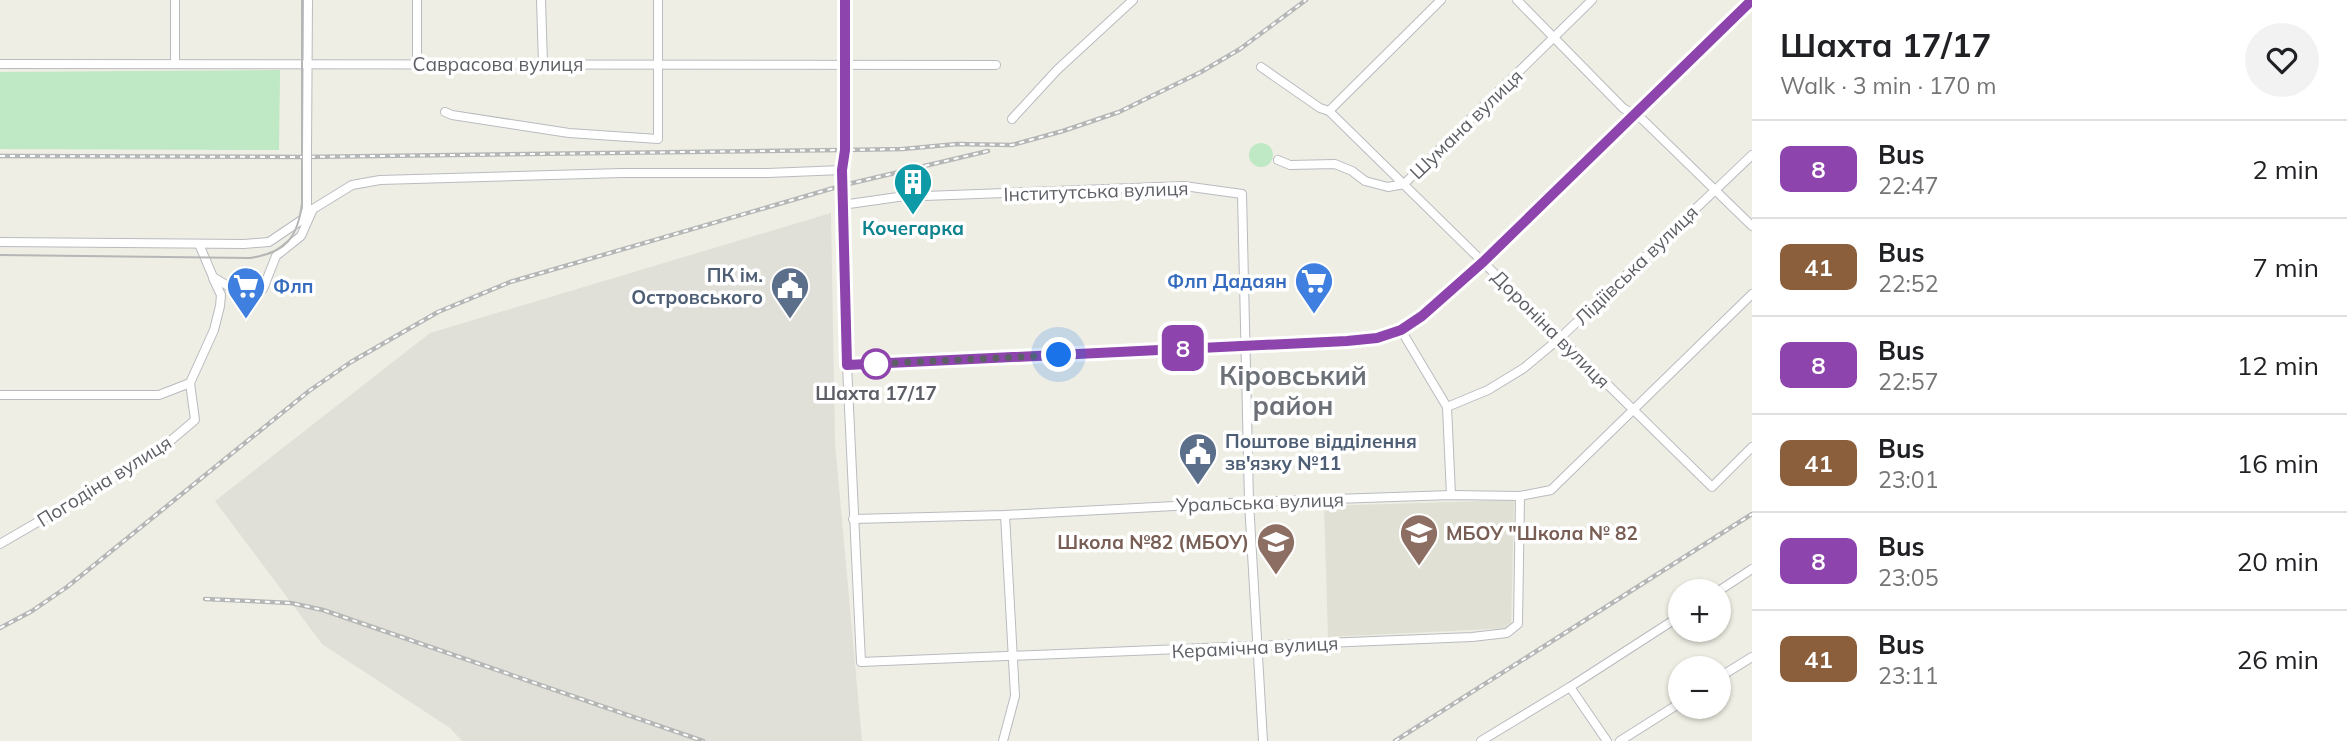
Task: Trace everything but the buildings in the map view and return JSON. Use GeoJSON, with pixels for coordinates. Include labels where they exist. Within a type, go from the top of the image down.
{"type":"FeatureCollection","features":[{"type":"Feature","properties":{"kind":"main road"},"geometry":{"type":"LineString","coordinates":[[845,0],[845,150],[842,205],[847,365],[1367,339],[1401,330],[1422,316],[1483,262],[1752,0]]}},
{"type":"Feature","properties":{"kind":"street"},"geometry":{"type":"LineString","coordinates":[[175,0],[175,64]]}},
{"type":"Feature","properties":{"kind":"street"},"geometry":{"type":"LineString","coordinates":[[0,242],[244,244],[270,242],[303,219],[307,209],[307,0]]}},
{"type":"Feature","properties":{"kind":"street"},"geometry":{"type":"LineString","coordinates":[[417,0],[417,63]]}},
{"type":"Feature","properties":{"kind":"street"},"geometry":{"type":"LineString","coordinates":[[541,0],[543,64]]}},
{"type":"Feature","properties":{"kind":"street"},"geometry":{"type":"LineString","coordinates":[[445,112],[569,133],[658,139],[658,0]]}},
{"type":"Feature","properties":{"kind":"street"},"geometry":{"type":"LineString","coordinates":[[1012,119],[1057,70],[1133,0]]}},
{"type":"Feature","properties":{"kind":"street"},"geometry":{"type":"LineString","coordinates":[[1329,110],[1441,0]]}},
{"type":"Feature","properties":{"kind":"street"},"geometry":{"type":"LineString","coordinates":[[1517,0],[1623,108],[1635,114],[1752,226]]}},
{"type":"Feature","properties":{"kind":"street","name":"Шумана вулиця"},"geometry":{"type":"LineString","coordinates":[[1278,160],[1290,165],[1335,164],[1352,171],[1365,181],[1388,187],[1404,184],[1592,0]]}},
{"type":"Feature","properties":{"kind":"street","name":"Саврасова вулиця"},"geometry":{"type":"LineString","coordinates":[[0,64],[996,65]]}},
{"type":"Feature","properties":{"kind":"street","name":"Дороніна вулиця"},"geometry":{"type":"LineString","coordinates":[[1261,67],[1320,108],[1329,110],[1712,487],[1752,447]]}},
{"type":"Feature","properties":{"kind":"street","name":"Лідіївська вулиця"},"geometry":{"type":"LineString","coordinates":[[1447,407],[1488,390],[1524,368],[1560,338],[1752,155]]}},
{"type":"Feature","properties":{"kind":"street"},"geometry":{"type":"LineString","coordinates":[[213,277],[238,292],[263,289],[276,256],[301,236],[313,209],[352,185],[380,180],[842,170]]}},
{"type":"Feature","properties":{"kind":"street","name":"Інститутська вулиця"},"geometry":{"type":"LineString","coordinates":[[842,205],[898,197],[1184,186],[1242,194],[1245,345]]}},
{"type":"Feature","properties":{"kind":"street"},"geometry":{"type":"LineString","coordinates":[[0,395],[159,395],[190,383],[214,330],[221,295],[199,244]]}},
{"type":"Feature","properties":{"kind":"street","name":"Уральська вулиця"},"geometry":{"type":"LineString","coordinates":[[853,519],[1451,495],[1520,496],[1551,490],[1752,294]]}},
{"type":"Feature","properties":{"kind":"street"},"geometry":{"type":"LineString","coordinates":[[1401,330],[1447,407],[1451,495]]}},
{"type":"Feature","properties":{"kind":"street"},"geometry":{"type":"LineString","coordinates":[[1245,345],[1248,502],[1263,741]]}},
{"type":"Feature","properties":{"kind":"street"},"geometry":{"type":"LineString","coordinates":[[847,365],[853,519]]}},
{"type":"Feature","properties":{"kind":"street","name":"Погодіна вулиця"},"geometry":{"type":"LineString","coordinates":[[0,544],[156,453],[195,420],[190,383]]}},
{"type":"Feature","properties":{"kind":"street","name":"Керамічна вулиця"},"geometry":{"type":"LineString","coordinates":[[853,519],[861,662],[1013,657],[1472,637],[1507,633],[1518,624],[1520,496]]}},
{"type":"Feature","properties":{"kind":"street"},"geometry":{"type":"LineString","coordinates":[[1003,741],[1015,696],[1005,514]]}},
{"type":"Feature","properties":{"kind":"street"},"geometry":{"type":"LineString","coordinates":[[1731,583],[1752,569]]}},
{"type":"Feature","properties":{"kind":"street"},"geometry":{"type":"LineString","coordinates":[[1481,741],[1668,624]]}},
{"type":"Feature","properties":{"kind":"street"},"geometry":{"type":"LineString","coordinates":[[1731,670],[1752,657]]}},
{"type":"Feature","properties":{"kind":"street"},"geometry":{"type":"LineString","coordinates":[[1570,687],[1607,741]]}},
{"type":"Feature","properties":{"kind":"street"},"geometry":{"type":"LineString","coordinates":[[1620,741],[1668,711]]}},
{"type":"Feature","properties":{"kind":"shaded area"},"geometry":{"type":"Polygon","coordinates":[[[831,213],[835,443],[862,741],[462,741],[450,728],[322,644],[215,501],[430,333],[831,213]]]}},
{"type":"Feature","properties":{"kind":"shaded area","name":"МБОУ \"Школа № 82"},"geometry":{"type":"Polygon","coordinates":[[[1514,500],[1511,628],[1328,637],[1324,506],[1514,500]]]}},
{"type":"Feature","properties":{"kind":"green space"},"geometry":{"type":"Polygon","coordinates":[[[280,70],[279,150],[0,149],[0,72],[280,70]]]}},
{"type":"Feature","properties":{"kind":"green space"},"geometry":{"type":"Polygon","coordinates":[[[1256,143],[1266,143],[1273,150],[1273,160],[1266,167],[1256,167],[1249,160],[1249,150],[1256,143]]]}},
{"type":"Feature","properties":{"kind":"tram line"},"geometry":{"type":"LineString","coordinates":[[0,255],[250,258],[281,248],[288,242],[297,226],[302,203],[302,0]]}},
{"type":"Feature","properties":{"kind":"railway"},"geometry":{"type":"LineString","coordinates":[[0,156],[302,157],[844,150],[903,149],[957,144],[1012,145],[1119,112],[1201,72],[1240,49],[1306,0]]}},
{"type":"Feature","properties":{"kind":"railway"},"geometry":{"type":"LineString","coordinates":[[0,628],[32,611],[67,587],[309,391],[351,362],[438,312],[510,282],[844,185],[988,151]]}},
{"type":"Feature","properties":{"kind":"railway"},"geometry":{"type":"LineString","coordinates":[[1395,741],[1752,514]]}},
{"type":"Feature","properties":{"kind":"railway"},"geometry":{"type":"LineString","coordinates":[[205,599],[291,603],[323,610],[703,741]]}},
{"type":"Feature","properties":{"kind":"bus line","name":"8"},"geometry":{"type":"LineString","coordinates":[[845,0],[845,150],[842,205],[847,365],[1347,341],[1377,338],[1401,330],[1422,316],[1483,262],[1752,0]]}},
{"type":"Feature","properties":{"kind":"place","name":"Кочегарка"},"geometry":{"type":"Point","coordinates":[913,216]}},
{"type":"Feature","properties":{"kind":"place","name":"Флп Дадаян"},"geometry":{"type":"Point","coordinates":[1314,315]}},
{"type":"Feature","properties":{"kind":"place","name":"Флп"},"geometry":{"type":"Point","coordinates":[246,320]}},
{"type":"Feature","properties":{"kind":"place","name":"ПК ім. Островського"},"geometry":{"type":"Point","coordinates":[790,320]}},
{"type":"Feature","properties":{"kind":"place","name":"Шахта 17/17"},"geometry":{"type":"Point","coordinates":[876,364]}},
{"type":"Feature","properties":{"kind":"place","name":"Поштове відділення зв'язку №11"},"geometry":{"type":"Point","coordinates":[1198,486]}},
{"type":"Feature","properties":{"kind":"place","name":"МБОУ \"Школа № 82"},"geometry":{"type":"Point","coordinates":[1419,567]}},
{"type":"Feature","properties":{"kind":"place","name":"Школа №82 (МБОУ)"},"geometry":{"type":"Point","coordinates":[1276,576]}},
{"type":"Feature","properties":{"kind":"district","name":"Кіровський район"},"geometry":{"type":"Point","coordinates":[1293,390]}},
{"type":"Feature","properties":{"kind":"route"},"geometry":{"type":"LineString","coordinates":[[876,364],[873,364],[1059,355]]}}]}
